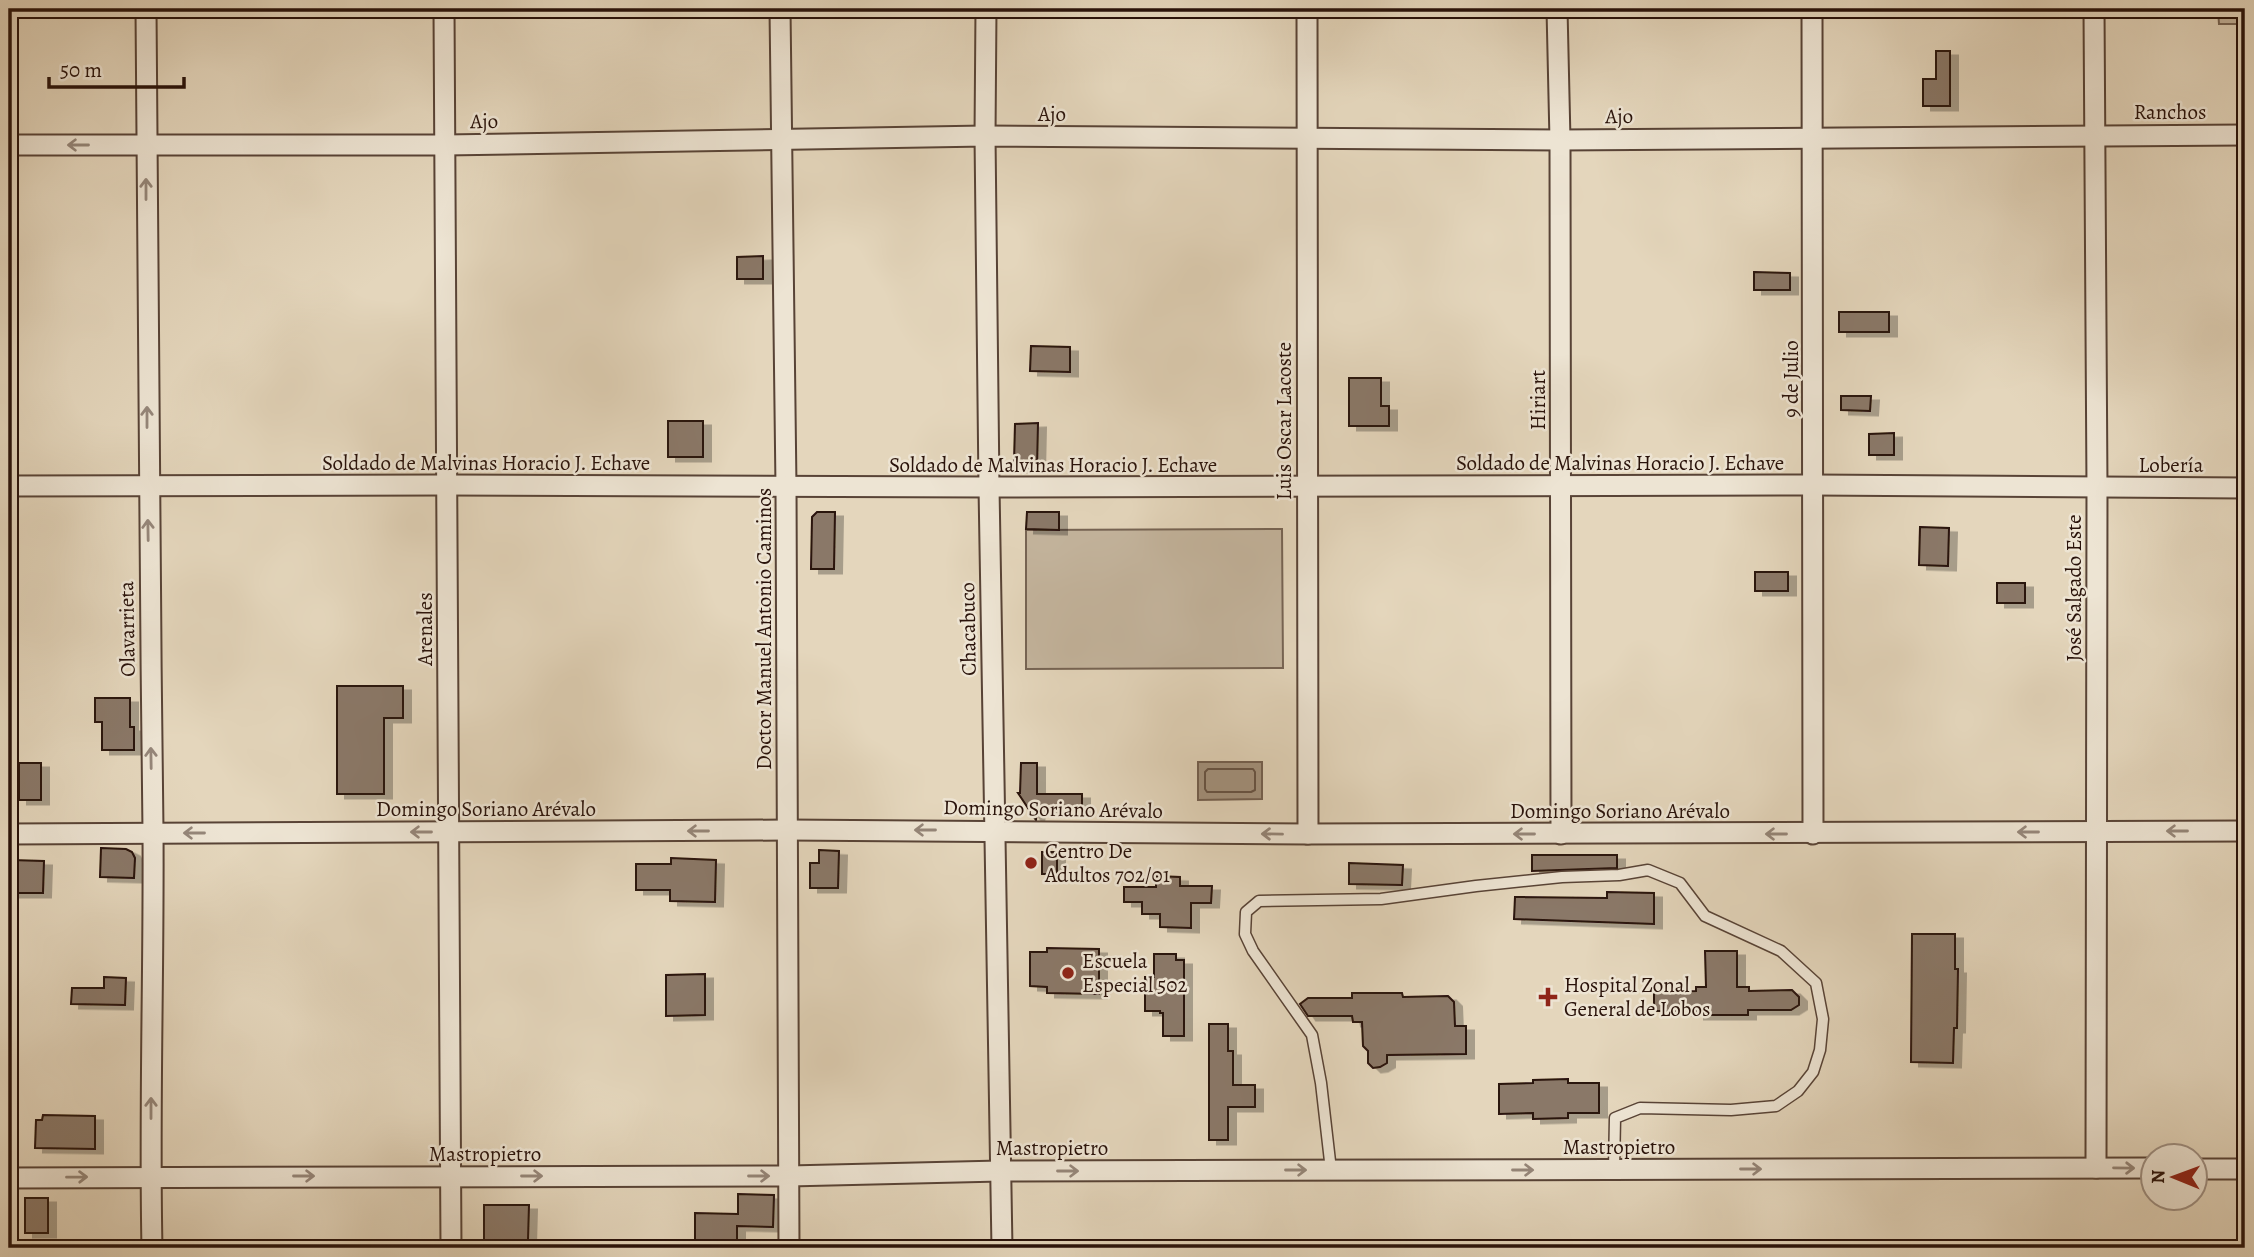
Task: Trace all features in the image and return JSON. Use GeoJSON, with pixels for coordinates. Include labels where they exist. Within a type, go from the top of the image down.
{"type":"FeatureCollection","features":[{"type":"Feature","properties":{"kind":"street","name":"Olavarrieta"},"geometry":{"type":"LineString","coordinates":[[146,9],[153,834],[150,1176],[152,1248]]}},
{"type":"Feature","properties":{"kind":"street","name":"Arenales"},"geometry":{"type":"LineString","coordinates":[[444,9],[451,1248]]}},
{"type":"Feature","properties":{"kind":"street","name":"Doctor Manuel Antonio Caminos"},"geometry":{"type":"LineString","coordinates":[[780,9],[786,487],[789,1248]]}},
{"type":"Feature","properties":{"kind":"street","name":"Chacabuco"},"geometry":{"type":"LineString","coordinates":[[986,9],[989,488],[1002,1248]]}},
{"type":"Feature","properties":{"kind":"street","name":"Luis Oscar Lacoste"},"geometry":{"type":"LineString","coordinates":[[1307,9],[1308,834]]}},
{"type":"Feature","properties":{"kind":"street","name":"Hiriart"},"geometry":{"type":"LineString","coordinates":[[1557,9],[1560,140],[1562,834]]}},
{"type":"Feature","properties":{"kind":"street","name":"9 de Julio"},"geometry":{"type":"LineString","coordinates":[[1812,9],[1814,834]]}},
{"type":"Feature","properties":{"kind":"street","name":"José Salgado Este"},"geometry":{"type":"LineString","coordinates":[[2094,9],[2097,487],[2096,1168]]}},
{"type":"Feature","properties":{"kind":"street","name":"Ajo"},"geometry":{"type":"LineString","coordinates":[[9,145],[445,145],[985,136],[1560,140],[2095,135]]}},
{"type":"Feature","properties":{"kind":"street","name":"Ranchos"},"geometry":{"type":"LineString","coordinates":[[2095,135],[2245,135]]}},
{"type":"Feature","properties":{"kind":"street","name":"Soldado de Malvinas Horacio J. Echave"},"geometry":{"type":"LineString","coordinates":[[9,486],[2097,487]]}},
{"type":"Feature","properties":{"kind":"street","name":"Lobería"},"geometry":{"type":"LineString","coordinates":[[2097,487],[2245,488]]}},
{"type":"Feature","properties":{"kind":"street","name":"Domingo Soriano Arévalo"},"geometry":{"type":"LineString","coordinates":[[9,834],[787,830],[1308,834],[2245,831]]}},
{"type":"Feature","properties":{"kind":"street","name":"Mastropietro"},"geometry":{"type":"LineString","coordinates":[[9,1178],[789,1176],[1000,1171],[2138,1168]]}},
{"type":"Feature","properties":{"kind":"street"},"geometry":{"type":"LineString","coordinates":[[2208,1169],[2245,1170]]}},
{"type":"Feature","properties":{"kind":"lane"},"geometry":{"type":"LineString","coordinates":[[1331,1170],[1321,1083],[1312,1035],[1244,934],[1246,912],[1259,901],[1381,899],[1488,885],[1562,877],[1619,875],[1648,870],[1680,883],[1705,916],[1781,951],[1816,983],[1822,1019],[1821,1050],[1813,1072],[1798,1091],[1776,1106],[1731,1110],[1640,1108],[1623,1113],[1615,1118],[1614,1169]]}},
{"type":"Feature","properties":{"kind":"shaded area"},"geometry":{"type":"Polygon","coordinates":[[[2218,9],[2245,9],[2245,24],[2219,24],[2218,9]]]}},
{"type":"Feature","properties":{"kind":"shaded area"},"geometry":{"type":"Polygon","coordinates":[[[1282,529],[1283,668],[1026,669],[1026,530],[1282,529]]]}},
{"type":"Feature","properties":{"kind":"water"},"geometry":{"type":"Polygon","coordinates":[[[1198,762],[1262,762],[1262,799],[1198,800],[1198,762]]]}},
{"type":"Feature","properties":{"kind":"building"},"geometry":{"type":"Polygon","coordinates":[[[1936,51],[1950,51],[1950,106],[1923,106],[1923,79],[1936,79],[1936,51]]]}},
{"type":"Feature","properties":{"kind":"building"},"geometry":{"type":"Polygon","coordinates":[[[763,256],[763,279],[737,279],[737,257],[763,256]]]}},
{"type":"Feature","properties":{"kind":"building"},"geometry":{"type":"Polygon","coordinates":[[[1754,272],[1790,273],[1790,290],[1754,290],[1754,272]]]}},
{"type":"Feature","properties":{"kind":"building"},"geometry":{"type":"Polygon","coordinates":[[[1839,312],[1889,312],[1889,332],[1839,332],[1839,312]]]}},
{"type":"Feature","properties":{"kind":"building"},"geometry":{"type":"Polygon","coordinates":[[[1031,346],[1070,347],[1070,372],[1030,371],[1031,346]]]}},
{"type":"Feature","properties":{"kind":"building"},"geometry":{"type":"Polygon","coordinates":[[[1349,378],[1381,378],[1381,406],[1389,406],[1389,426],[1349,426],[1349,378]]]}},
{"type":"Feature","properties":{"kind":"building"},"geometry":{"type":"Polygon","coordinates":[[[1841,396],[1871,396],[1870,411],[1841,410],[1841,396]]]}},
{"type":"Feature","properties":{"kind":"building"},"geometry":{"type":"Polygon","coordinates":[[[668,421],[703,421],[703,457],[668,457],[668,421]]]}},
{"type":"Feature","properties":{"kind":"building"},"geometry":{"type":"Polygon","coordinates":[[[1038,423],[1037,468],[1019,468],[1014,462],[1015,424],[1038,423]]]}},
{"type":"Feature","properties":{"kind":"building"},"geometry":{"type":"Polygon","coordinates":[[[1894,433],[1894,455],[1869,455],[1869,434],[1894,433]]]}},
{"type":"Feature","properties":{"kind":"building"},"geometry":{"type":"Polygon","coordinates":[[[817,512],[835,512],[834,569],[811,569],[812,517],[817,512]]]}},
{"type":"Feature","properties":{"kind":"building"},"geometry":{"type":"Polygon","coordinates":[[[1027,512],[1059,512],[1059,530],[1026,529],[1027,512]]]}},
{"type":"Feature","properties":{"kind":"building"},"geometry":{"type":"Polygon","coordinates":[[[1920,527],[1949,528],[1948,566],[1919,565],[1920,527]]]}},
{"type":"Feature","properties":{"kind":"building"},"geometry":{"type":"Polygon","coordinates":[[[1755,572],[1788,572],[1788,591],[1755,591],[1755,572]]]}},
{"type":"Feature","properties":{"kind":"building"},"geometry":{"type":"Polygon","coordinates":[[[1997,583],[2025,583],[2025,603],[1997,603],[1997,583]]]}},
{"type":"Feature","properties":{"kind":"building"},"geometry":{"type":"Polygon","coordinates":[[[337,686],[403,686],[403,718],[384,718],[384,794],[337,794],[337,686]]]}},
{"type":"Feature","properties":{"kind":"building"},"geometry":{"type":"Polygon","coordinates":[[[95,698],[130,698],[130,727],[134,727],[134,750],[102,750],[102,722],[95,722],[95,698]]]}},
{"type":"Feature","properties":{"kind":"building"},"geometry":{"type":"Polygon","coordinates":[[[19,763],[41,763],[41,800],[19,800],[19,763]]]}},
{"type":"Feature","properties":{"kind":"building"},"geometry":{"type":"Polygon","coordinates":[[[1021,763],[1037,763],[1037,794],[1082,794],[1082,809],[1037,809],[1036,820],[1018,793],[1021,763]]]}},
{"type":"Feature","properties":{"kind":"building"},"geometry":{"type":"Polygon","coordinates":[[[101,848],[126,849],[132,852],[135,858],[134,878],[100,877],[101,848]]]}},
{"type":"Feature","properties":{"kind":"building"},"geometry":{"type":"Polygon","coordinates":[[[819,850],[839,851],[838,888],[810,888],[810,863],[819,863],[819,850]]]}},
{"type":"Feature","properties":{"kind":"building"},"geometry":{"type":"Polygon","coordinates":[[[1042,852],[1057,852],[1057,874],[1042,874],[1042,852]]]}},
{"type":"Feature","properties":{"kind":"building"},"geometry":{"type":"Polygon","coordinates":[[[1532,855],[1617,855],[1617,868],[1532,871],[1532,855]]]}},
{"type":"Feature","properties":{"kind":"building"},"geometry":{"type":"Polygon","coordinates":[[[671,858],[716,860],[715,902],[670,901],[670,890],[636,890],[636,864],[671,864],[671,858]]]}},
{"type":"Feature","properties":{"kind":"building"},"geometry":{"type":"Polygon","coordinates":[[[11,860],[44,861],[43,893],[10,893],[11,860]]]}},
{"type":"Feature","properties":{"kind":"building"},"geometry":{"type":"Polygon","coordinates":[[[1349,863],[1403,865],[1402,885],[1349,884],[1349,863]]]}},
{"type":"Feature","properties":{"kind":"building"},"geometry":{"type":"Polygon","coordinates":[[[1156,876],[1180,877],[1180,886],[1212,886],[1211,903],[1191,903],[1191,928],[1160,927],[1160,914],[1142,914],[1142,902],[1124,902],[1124,887],[1156,887],[1156,876]]]}},
{"type":"Feature","properties":{"kind":"building"},"geometry":{"type":"Polygon","coordinates":[[[1607,892],[1654,893],[1654,924],[1514,919],[1515,897],[1607,898],[1607,892]]]}},
{"type":"Feature","properties":{"kind":"building"},"geometry":{"type":"Polygon","coordinates":[[[1912,934],[1955,934],[1955,969],[1958,969],[1957,1028],[1954,1028],[1953,1063],[1911,1062],[1912,934]]]}},
{"type":"Feature","properties":{"kind":"building"},"geometry":{"type":"Polygon","coordinates":[[[1047,948],[1099,949],[1099,994],[1047,993],[1047,987],[1030,986],[1030,952],[1047,952],[1047,948]]]}},
{"type":"Feature","properties":{"kind":"building"},"geometry":{"type":"Polygon","coordinates":[[[1705,951],[1737,951],[1737,987],[1749,987],[1749,991],[1792,990],[1799,997],[1799,1005],[1791,1010],[1748,1010],[1748,1015],[1696,1015],[1696,1011],[1654,1011],[1654,992],[1696,991],[1696,987],[1706,987],[1705,951]]]}},
{"type":"Feature","properties":{"kind":"building"},"geometry":{"type":"Polygon","coordinates":[[[1154,954],[1176,954],[1176,960],[1184,960],[1184,1036],[1163,1036],[1163,1013],[1145,1011],[1145,977],[1154,977],[1154,954]]]}},
{"type":"Feature","properties":{"kind":"building"},"geometry":{"type":"Polygon","coordinates":[[[705,974],[705,1015],[666,1016],[666,975],[705,974]]]}},
{"type":"Feature","properties":{"kind":"building"},"geometry":{"type":"Polygon","coordinates":[[[104,977],[126,978],[125,1005],[71,1004],[72,988],[104,988],[104,977]]]}},
{"type":"Feature","properties":{"kind":"building"},"geometry":{"type":"Polygon","coordinates":[[[1352,993],[1402,993],[1403,997],[1448,996],[1454,1002],[1455,1026],[1466,1026],[1466,1054],[1387,1055],[1387,1063],[1373,1068],[1368,1063],[1368,1051],[1363,1046],[1362,1022],[1353,1022],[1352,1016],[1308,1016],[1300,1004],[1308,998],[1352,998],[1352,993]]]}},
{"type":"Feature","properties":{"kind":"building"},"geometry":{"type":"Polygon","coordinates":[[[1209,1024],[1228,1024],[1228,1051],[1233,1051],[1233,1085],[1255,1085],[1255,1107],[1228,1107],[1228,1140],[1209,1140],[1209,1024]]]}},
{"type":"Feature","properties":{"kind":"building"},"geometry":{"type":"Polygon","coordinates":[[[1568,1079],[1568,1083],[1599,1083],[1599,1113],[1568,1113],[1568,1118],[1533,1119],[1533,1113],[1499,1114],[1499,1084],[1568,1079]]]}},
{"type":"Feature","properties":{"kind":"building"},"geometry":{"type":"Polygon","coordinates":[[[43,1115],[95,1116],[95,1149],[35,1148],[36,1120],[42,1120],[43,1115]]]}},
{"type":"Feature","properties":{"kind":"building"},"geometry":{"type":"Polygon","coordinates":[[[738,1194],[774,1195],[773,1227],[737,1226],[737,1248],[695,1248],[695,1213],[738,1214],[738,1194]]]}},
{"type":"Feature","properties":{"kind":"building"},"geometry":{"type":"Polygon","coordinates":[[[25,1198],[48,1198],[48,1233],[25,1233],[25,1198]]]}},
{"type":"Feature","properties":{"kind":"building"},"geometry":{"type":"Polygon","coordinates":[[[484,1205],[529,1205],[528,1240],[484,1240],[484,1205]]]}},
{"type":"Feature","properties":{"kind":"place","name":"Centro De Adultos 702/01"},"geometry":{"type":"Point","coordinates":[1031,863]}},
{"type":"Feature","properties":{"kind":"place","name":"Escuela Especial 502"},"geometry":{"type":"Point","coordinates":[1068,973]}},
{"type":"Feature","properties":{"kind":"place","name":"Hospital Zonal General de Lobos"},"geometry":{"type":"Point","coordinates":[1548,997]}}]}
